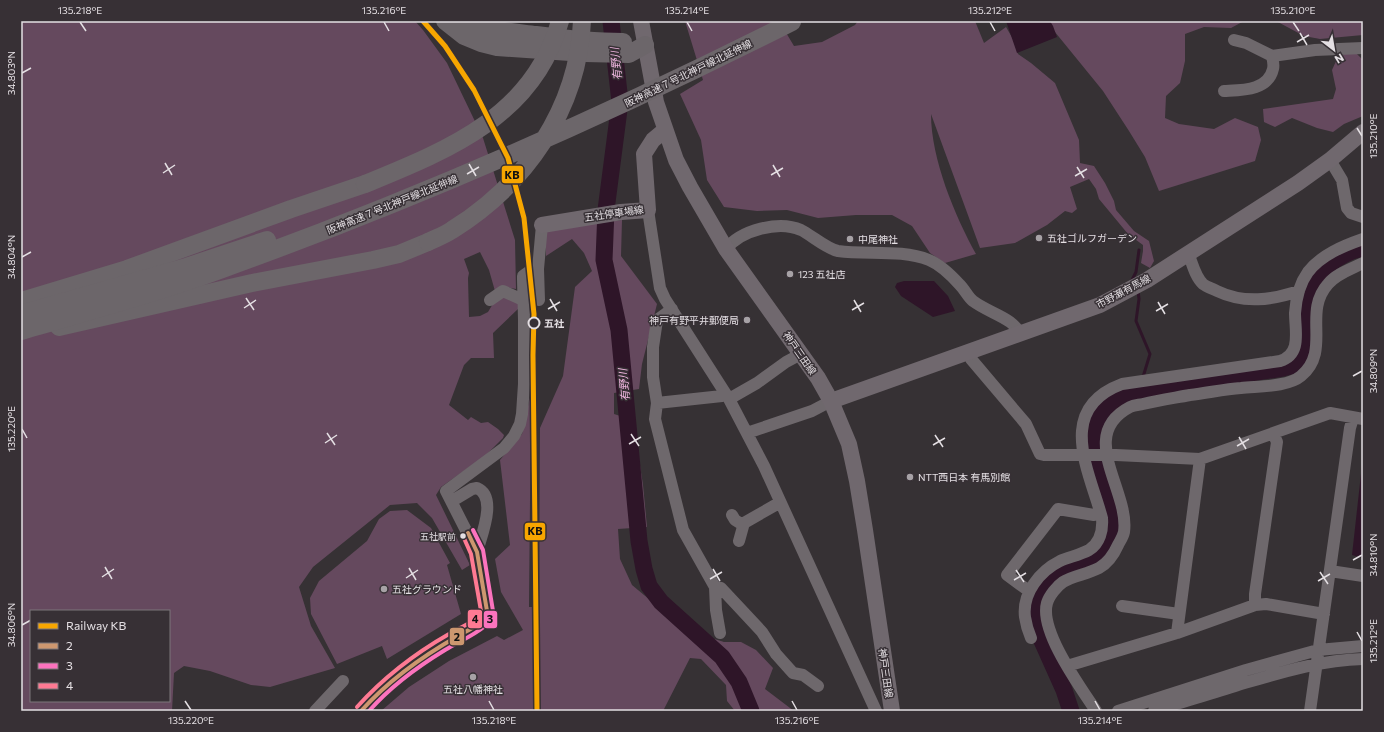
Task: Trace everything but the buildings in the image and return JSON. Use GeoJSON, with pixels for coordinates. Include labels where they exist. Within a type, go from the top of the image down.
{"type":"FeatureCollection","features":[{"type":"Feature","properties":{"kind":"highway"},"geometry":{"type":"LineString","coordinates":[[445,21],[464,36],[481,43],[497,47],[634,47]]}},
{"type":"Feature","properties":{"kind":"highway"},"geometry":{"type":"LineString","coordinates":[[470,21],[490,29],[568,39],[585,47]]}},
{"type":"Feature","properties":{"kind":"highway"},"geometry":{"type":"LineString","coordinates":[[21,301],[127,269],[291,209],[365,184],[449,148],[499,115],[521,93],[536,74],[547,56],[560,21]]}},
{"type":"Feature","properties":{"kind":"highway"},"geometry":{"type":"LineString","coordinates":[[21,332],[71,325],[252,283],[341,267],[399,254],[451,231],[480,211],[501,192],[521,170],[549,134],[562,106],[573,76],[578,56],[582,21]]}},
{"type":"Feature","properties":{"kind":"highway","name":"阪神高速７号北神戸線北延伸線"},"geometry":{"type":"LineString","coordinates":[[21,314],[168,272],[231,252],[280,235],[431,177],[516,143],[700,56],[768,21]]}},
{"type":"Feature","properties":{"kind":"highway","name":"阪神高速７号北神戸線北延伸線"},"geometry":{"type":"LineString","coordinates":[[21,332],[128,300],[223,269],[353,220],[432,188],[557,134],[666,84],[793,22]]}},
{"type":"Feature","properties":{"kind":"main road","name":"神戸三田線"},"geometry":{"type":"LineString","coordinates":[[641,21],[634,47],[656,102],[664,130],[676,160],[726,249],[801,354],[831,401],[849,444],[855,467],[867,537],[892,711]]}},
{"type":"Feature","properties":{"kind":"main road","name":"五社停車場線"},"geometry":{"type":"LineString","coordinates":[[542,225],[577,218],[648,210],[644,154],[653,140],[664,130]]}},
{"type":"Feature","properties":{"kind":"main road","name":"市野瀬有馬線"},"geometry":{"type":"LineString","coordinates":[[831,401],[1100,305],[1147,280],[1298,183],[1330,160],[1363,132]]}},
{"type":"Feature","properties":{"kind":"street"},"geometry":{"type":"LineString","coordinates":[[1234,40],[1246,43],[1272,56],[1315,50],[1363,48]]}},
{"type":"Feature","properties":{"kind":"street"},"geometry":{"type":"LineString","coordinates":[[1224,91],[1256,88],[1263,83],[1269,78],[1273,68],[1272,56]]}},
{"type":"Feature","properties":{"kind":"street"},"geometry":{"type":"LineString","coordinates":[[1330,160],[1342,180],[1347,208],[1351,213],[1363,217]]}},
{"type":"Feature","properties":{"kind":"street"},"geometry":{"type":"LineString","coordinates":[[648,210],[660,288],[727,396],[747,432],[876,711]]}},
{"type":"Feature","properties":{"kind":"street"},"geometry":{"type":"LineString","coordinates":[[538,300],[538,269],[542,225]]}},
{"type":"Feature","properties":{"kind":"street"},"geometry":{"type":"LineString","coordinates":[[726,249],[742,235],[781,225],[802,231],[836,251],[909,255],[929,260],[942,268],[960,284],[972,300],[988,311],[1010,322],[1021,333]]}},
{"type":"Feature","properties":{"kind":"street"},"geometry":{"type":"LineString","coordinates":[[1031,638],[1025,616],[1025,606],[1030,591],[1036,580],[1053,565],[1089,550],[1100,537],[1103,525],[1081,435],[1085,418],[1094,403],[1104,392],[1129,383],[1280,361],[1290,356],[1296,345],[1295,313],[1299,291],[1308,272],[1324,256],[1363,239]]}},
{"type":"Feature","properties":{"kind":"street"},"geometry":{"type":"LineString","coordinates":[[1188,253],[1203,284],[1229,296],[1240,299],[1272,299],[1299,291]]}},
{"type":"Feature","properties":{"kind":"street"},"geometry":{"type":"LineString","coordinates":[[1096,711],[1067,666],[1053,637],[1046,618],[1047,603],[1052,593],[1063,582],[1100,568],[1109,560],[1123,535],[1124,522],[1122,506],[1104,456],[1105,443],[1109,427],[1118,415],[1131,406],[1229,389],[1282,384],[1299,378],[1309,368],[1316,356],[1316,309],[1319,296],[1328,283],[1341,273],[1363,263]]}},
{"type":"Feature","properties":{"kind":"street"},"geometry":{"type":"LineString","coordinates":[[449,496],[510,443],[517,430],[522,414],[524,384],[523,276],[530,271],[538,269]]}},
{"type":"Feature","properties":{"kind":"street"},"geometry":{"type":"LineString","coordinates":[[490,300],[503,291],[524,300]]}},
{"type":"Feature","properties":{"kind":"street"},"geometry":{"type":"LineString","coordinates":[[672,309],[657,320],[655,331],[653,347],[653,377],[657,403],[655,419],[683,530],[715,586],[716,610],[720,633]]}},
{"type":"Feature","properties":{"kind":"street"},"geometry":{"type":"LineString","coordinates":[[968,352],[971,359],[1026,424],[1040,454],[1044,455],[1116,455],[1200,459],[1330,413],[1358,418],[1350,428],[1310,711]]}},
{"type":"Feature","properties":{"kind":"street"},"geometry":{"type":"LineString","coordinates":[[657,403],[727,396],[757,383],[786,362],[801,354]]}},
{"type":"Feature","properties":{"kind":"street"},"geometry":{"type":"LineString","coordinates":[[747,432],[812,411],[831,401]]}},
{"type":"Feature","properties":{"kind":"street"},"geometry":{"type":"LineString","coordinates":[[1254,604],[1277,442],[1274,433]]}},
{"type":"Feature","properties":{"kind":"street"},"geometry":{"type":"LineString","coordinates":[[1177,633],[1200,459]]}},
{"type":"Feature","properties":{"kind":"street"},"geometry":{"type":"LineString","coordinates":[[449,496],[477,488],[484,494],[486,500],[487,517],[477,552]]}},
{"type":"Feature","properties":{"kind":"street"},"geometry":{"type":"LineString","coordinates":[[361,711],[380,691],[410,665],[483,620],[487,611],[477,552],[449,496]]}},
{"type":"Feature","properties":{"kind":"street"},"geometry":{"type":"LineString","coordinates":[[738,541],[744,523],[779,503]]}},
{"type":"Feature","properties":{"kind":"street"},"geometry":{"type":"LineString","coordinates":[[1030,591],[1007,575],[1058,509],[1094,515],[1100,511]]}},
{"type":"Feature","properties":{"kind":"street"},"geometry":{"type":"LineString","coordinates":[[732,515],[735,520],[743,525]]}},
{"type":"Feature","properties":{"kind":"street"},"geometry":{"type":"LineString","coordinates":[[1330,571],[1363,576]]}},
{"type":"Feature","properties":{"kind":"street"},"geometry":{"type":"LineString","coordinates":[[715,586],[721,588],[762,632],[776,654],[793,673],[803,675],[818,686]]}},
{"type":"Feature","properties":{"kind":"street"},"geometry":{"type":"LineString","coordinates":[[1067,666],[1177,633],[1254,604],[1266,604],[1324,614]]}},
{"type":"Feature","properties":{"kind":"street"},"geometry":{"type":"LineString","coordinates":[[1122,606],[1179,614]]}},
{"type":"Feature","properties":{"kind":"street"},"geometry":{"type":"LineString","coordinates":[[1118,711],[1238,673],[1318,650],[1363,646]]}},
{"type":"Feature","properties":{"kind":"street"},"geometry":{"type":"LineString","coordinates":[[1154,711],[1284,671],[1316,664],[1349,659],[1363,659]]}},
{"type":"Feature","properties":{"kind":"street"},"geometry":{"type":"LineString","coordinates":[[315,711],[343,681]]}},
{"type":"Feature","properties":{"kind":"shaded area"},"geometry":{"type":"Polygon","coordinates":[[[21,21],[415,21],[447,63],[483,138],[515,240],[516,289],[505,287],[495,291],[489,270],[480,252],[464,259],[469,273],[469,317],[480,316],[488,312],[494,302],[503,296],[518,301],[518,309],[493,333],[494,358],[471,358],[464,365],[449,405],[468,420],[471,417],[481,423],[488,422],[504,435],[503,438],[485,456],[441,487],[436,495],[470,565],[462,570],[432,518],[417,503],[390,505],[313,567],[299,587],[311,626],[335,668],[270,687],[251,685],[210,671],[184,666],[174,673],[172,711],[21,711],[21,21]]]}},
{"type":"Feature","properties":{"kind":"shaded area"},"geometry":{"type":"Polygon","coordinates":[[[685,21],[779,21],[794,46],[822,42],[855,25],[858,21],[975,21],[984,43],[1006,27],[1013,39],[1018,54],[1055,83],[1079,140],[1080,163],[1094,166],[1114,201],[1116,210],[1134,231],[1149,241],[1154,261],[1150,268],[1141,263],[1143,245],[1128,234],[1099,199],[1096,189],[1089,179],[1070,187],[1077,209],[1072,213],[1065,211],[1047,225],[1015,243],[980,248],[931,114],[935,150],[946,187],[960,222],[976,254],[945,263],[930,253],[912,226],[892,215],[856,215],[818,218],[787,210],[757,211],[724,207],[707,180],[701,140],[680,94],[703,80],[685,21]]]}},
{"type":"Feature","properties":{"kind":"shaded area"},"geometry":{"type":"Polygon","coordinates":[[[1006,21],[1050,21],[1057,37],[1017,53],[1006,21]]]}},
{"type":"Feature","properties":{"kind":"shaded area"},"geometry":{"type":"Polygon","coordinates":[[[1046,21],[1244,21],[1231,28],[1204,27],[1185,34],[1185,61],[1180,83],[1166,96],[1165,118],[1179,124],[1214,129],[1235,118],[1258,127],[1261,140],[1255,161],[1159,191],[1145,157],[1103,91],[1046,21]]]}},
{"type":"Feature","properties":{"kind":"shaded area"},"geometry":{"type":"Polygon","coordinates":[[[1276,21],[1363,21],[1363,35],[1320,39],[1304,36],[1276,21]]]}},
{"type":"Feature","properties":{"kind":"shaded area"},"geometry":{"type":"Polygon","coordinates":[[[1347,52],[1356,53],[1363,60],[1363,116],[1344,124],[1333,132],[1317,128],[1292,118],[1275,127],[1264,122],[1263,109],[1333,99],[1336,89],[1332,70],[1337,59],[1347,52]]]}},
{"type":"Feature","properties":{"kind":"shaded area"},"geometry":{"type":"Polygon","coordinates":[[[622,220],[621,256],[657,304],[642,364],[639,389],[614,393],[614,414],[633,420],[643,485],[647,527],[618,529],[620,559],[632,585],[662,610],[684,615],[708,637],[724,642],[741,642],[756,650],[773,668],[765,689],[794,711],[735,711],[727,701],[726,685],[701,659],[690,658],[663,711],[381,711],[409,687],[449,661],[497,636],[504,640],[523,630],[501,592],[495,559],[510,545],[500,460],[522,434],[531,393],[529,607],[539,607],[540,428],[563,376],[575,287],[592,271],[584,253],[572,239],[546,256],[546,230],[622,220]]]}},
{"type":"Feature","properties":{"kind":"shaded area"},"geometry":{"type":"Polygon","coordinates":[[[904,281],[934,281],[948,296],[955,311],[933,317],[901,296],[895,287],[897,283],[904,281]]]}},
{"type":"Feature","properties":{"kind":"shaded area"},"geometry":{"type":"Polygon","coordinates":[[[1363,456],[1363,558],[1352,555],[1363,456]]]}},
{"type":"Feature","properties":{"kind":"shaded area","name":"五社グラウンド"},"geometry":{"type":"Polygon","coordinates":[[[407,510],[431,528],[450,563],[447,565],[461,614],[387,659],[382,646],[337,664],[311,614],[310,598],[319,581],[367,541],[379,519],[390,511],[407,510]]]}},
{"type":"Feature","properties":{"kind":"waterway","name":"有野川"},"geometry":{"type":"LineString","coordinates":[[611,21],[620,102],[606,210],[604,260],[619,330],[639,541],[644,569],[649,586],[661,602],[722,657],[739,682],[751,711]]}},
{"type":"Feature","properties":{"kind":"waterway"},"geometry":{"type":"LineString","coordinates":[[1071,711],[1064,690],[1034,623],[1035,603],[1045,586],[1056,574],[1094,556],[1105,545],[1113,528],[1111,510],[1095,461],[1092,439],[1095,423],[1114,400],[1136,391],[1283,368],[1295,364],[1300,359],[1303,351],[1304,305],[1308,289],[1313,281],[1327,266],[1345,255],[1363,248]]}},
{"type":"Feature","properties":{"kind":"waterway"},"geometry":{"type":"LineString","coordinates":[[1132,280],[1136,272],[1139,250]]}},
{"type":"Feature","properties":{"kind":"waterway"},"geometry":{"type":"LineString","coordinates":[[1138,291],[1139,299],[1136,321],[1150,354],[1143,377]]}},
{"type":"Feature","properties":{"kind":"waterway"},"geometry":{"type":"LineString","coordinates":[[1136,391],[1140,385]]}},
{"type":"Feature","properties":{"kind":"rail line","name":"KB"},"geometry":{"type":"LineString","coordinates":[[423,21],[445,46],[474,90],[508,158],[524,218],[534,314],[533,355],[537,711]]}},
{"type":"Feature","properties":{"kind":"transit line","name":"3"},"geometry":{"type":"LineString","coordinates":[[369,711],[386,693],[414,670],[445,650],[476,633],[489,621],[493,611],[483,550],[473,530]]}},
{"type":"Feature","properties":{"kind":"transit line","name":"2"},"geometry":{"type":"LineString","coordinates":[[361,711],[383,689],[406,670],[431,652],[483,620],[487,611],[477,552],[468,533]]}},
{"type":"Feature","properties":{"kind":"transit line","name":"4"},"geometry":{"type":"LineString","coordinates":[[357,707],[367,696],[400,667],[436,642],[471,622],[479,615],[481,611],[471,554],[463,536]]}},
{"type":"Feature","properties":{"kind":"place","name":"五社ゴルフガーデン"},"geometry":{"type":"Point","coordinates":[1039,238]}},
{"type":"Feature","properties":{"kind":"place","name":"中尾神社"},"geometry":{"type":"Point","coordinates":[850,239]}},
{"type":"Feature","properties":{"kind":"place","name":"123 五社店"},"geometry":{"type":"Point","coordinates":[790,274]}},
{"type":"Feature","properties":{"kind":"place","name":"神戸有野平井郵便局"},"geometry":{"type":"Point","coordinates":[747,320]}},
{"type":"Feature","properties":{"kind":"place","name":"五社"},"geometry":{"type":"Point","coordinates":[534,323]}},
{"type":"Feature","properties":{"kind":"place","name":"NTT西日本 有馬別館"},"geometry":{"type":"Point","coordinates":[910,477]}},
{"type":"Feature","properties":{"kind":"place","name":"五社駅前"},"geometry":{"type":"Point","coordinates":[463,536]}},
{"type":"Feature","properties":{"kind":"place","name":"五社グラウンド"},"geometry":{"type":"Point","coordinates":[384,589]}},
{"type":"Feature","properties":{"kind":"place","name":"五社八幡神社"},"geometry":{"type":"Point","coordinates":[473,677]}}]}
